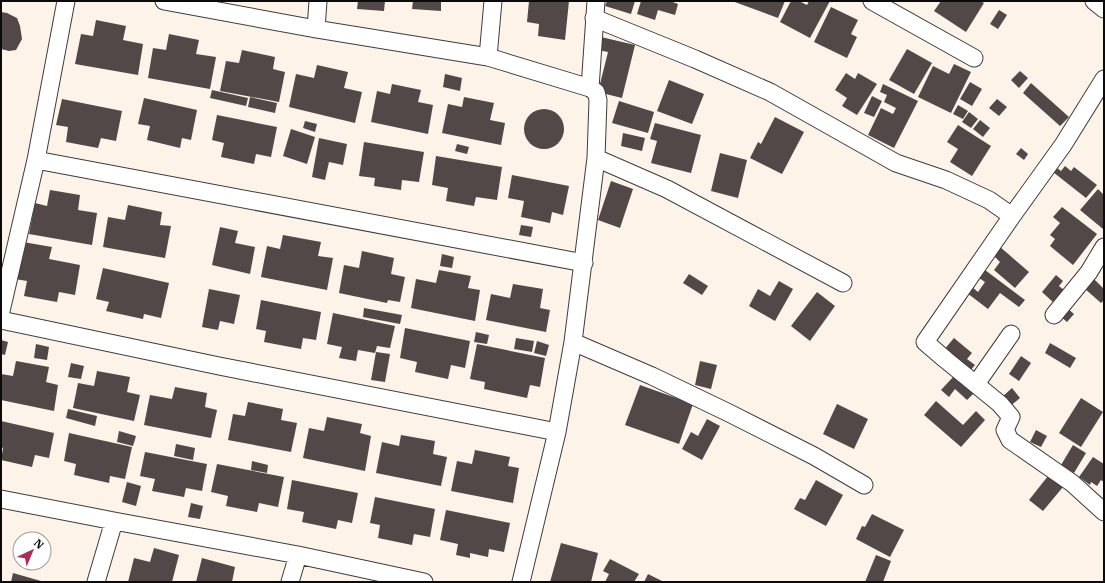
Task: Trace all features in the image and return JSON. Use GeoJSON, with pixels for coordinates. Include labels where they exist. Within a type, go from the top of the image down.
{"type":"FeatureCollection","features":[{"type":"Feature","properties":{"kind":"street"},"geometry":{"type":"LineString","coordinates":[[1,311],[36,160],[66,1]]}},
{"type":"Feature","properties":{"kind":"street"},"geometry":{"type":"LineString","coordinates":[[164,1],[488,57],[590,88],[596,92],[598,100],[596,158],[573,342],[557,432],[520,582]]}},
{"type":"Feature","properties":{"kind":"street"},"geometry":{"type":"LineString","coordinates":[[316,28],[318,1]]}},
{"type":"Feature","properties":{"kind":"street"},"geometry":{"type":"LineString","coordinates":[[488,57],[493,1]]}},
{"type":"Feature","properties":{"kind":"street"},"geometry":{"type":"LineString","coordinates":[[590,88],[596,1]]}},
{"type":"Feature","properties":{"kind":"street"},"geometry":{"type":"LineString","coordinates":[[872,1],[974,58]]}},
{"type":"Feature","properties":{"kind":"street"},"geometry":{"type":"LineString","coordinates":[[1094,1],[1104,9]]}},
{"type":"Feature","properties":{"kind":"street"},"geometry":{"type":"LineString","coordinates":[[594,18],[688,56],[770,92],[896,163],[946,180],[989,200],[1012,216]]}},
{"type":"Feature","properties":{"kind":"street"},"geometry":{"type":"LineString","coordinates":[[1104,79],[1063,145],[925,342],[1000,404],[1011,417],[1004,430],[1010,440],[1072,483],[1104,512]]}},
{"type":"Feature","properties":{"kind":"street"},"geometry":{"type":"LineString","coordinates":[[596,158],[667,189],[843,283]]}},
{"type":"Feature","properties":{"kind":"street"},"geometry":{"type":"LineString","coordinates":[[36,160],[584,263]]}},
{"type":"Feature","properties":{"kind":"street"},"geometry":{"type":"LineString","coordinates":[[1054,315],[1089,272],[1104,247]]}},
{"type":"Feature","properties":{"kind":"street"},"geometry":{"type":"LineString","coordinates":[[1,320],[219,366],[557,432]]}},
{"type":"Feature","properties":{"kind":"street"},"geometry":{"type":"LineString","coordinates":[[976,384],[1011,334]]}},
{"type":"Feature","properties":{"kind":"street"},"geometry":{"type":"LineString","coordinates":[[573,342],[652,376],[729,413],[814,456],[864,485]]}},
{"type":"Feature","properties":{"kind":"street"},"geometry":{"type":"LineString","coordinates":[[1,499],[298,555],[424,582]]}},
{"type":"Feature","properties":{"kind":"street"},"geometry":{"type":"LineString","coordinates":[[96,582],[114,521]]}},
{"type":"Feature","properties":{"kind":"street"},"geometry":{"type":"LineString","coordinates":[[290,582],[298,555]]}},
{"type":"Feature","properties":{"kind":"building"},"geometry":{"type":"Polygon","coordinates":[[[358,1],[385,1],[384,11],[357,9],[358,1]]]}},
{"type":"Feature","properties":{"kind":"building"},"geometry":{"type":"Polygon","coordinates":[[[413,1],[441,1],[441,11],[412,9],[413,1]]]}},
{"type":"Feature","properties":{"kind":"building"},"geometry":{"type":"Polygon","coordinates":[[[529,1],[569,1],[565,40],[538,36],[539,24],[527,22],[529,1]]]}},
{"type":"Feature","properties":{"kind":"building"},"geometry":{"type":"Polygon","coordinates":[[[607,1],[635,1],[631,14],[605,6],[607,1]]]}},
{"type":"Feature","properties":{"kind":"building"},"geometry":{"type":"Polygon","coordinates":[[[641,1],[670,1],[678,4],[675,15],[658,10],[655,20],[637,14],[641,1]]]}},
{"type":"Feature","properties":{"kind":"building"},"geometry":{"type":"Polygon","coordinates":[[[732,1],[785,1],[778,18],[732,1]]]}},
{"type":"Feature","properties":{"kind":"building"},"geometry":{"type":"Polygon","coordinates":[[[791,1],[799,1],[807,5],[809,1],[830,1],[810,38],[780,22],[791,1]]]}},
{"type":"Feature","properties":{"kind":"building"},"geometry":{"type":"Polygon","coordinates":[[[941,1],[980,1],[984,3],[966,32],[934,11],[941,1]]]}},
{"type":"Feature","properties":{"kind":"building"},"geometry":{"type":"Polygon","coordinates":[[[831,7],[858,20],[851,34],[857,37],[847,58],[814,42],[831,7]]]}},
{"type":"Feature","properties":{"kind":"building"},"geometry":{"type":"Polygon","coordinates":[[[999,10],[1007,15],[998,29],[990,24],[999,10]]]}},
{"type":"Feature","properties":{"kind":"building"},"geometry":{"type":"Polygon","coordinates":[[[1,12],[17,18],[22,39],[16,50],[9,51],[1,49],[1,12]]]}},
{"type":"Feature","properties":{"kind":"building"},"geometry":{"type":"Polygon","coordinates":[[[96,20],[126,26],[123,40],[143,44],[138,75],[75,64],[81,34],[93,36],[96,20]]]}},
{"type":"Feature","properties":{"kind":"building"},"geometry":{"type":"Polygon","coordinates":[[[169,34],[199,40],[196,54],[216,57],[210,89],[148,78],[153,48],[166,50],[169,34]]]}},
{"type":"Feature","properties":{"kind":"building"},"geometry":{"type":"Polygon","coordinates":[[[601,37],[635,45],[622,98],[598,92],[608,52],[598,50],[601,37]]]}},
{"type":"Feature","properties":{"kind":"building"},"geometry":{"type":"Polygon","coordinates":[[[907,49],[932,63],[914,94],[889,80],[907,49]]]}},
{"type":"Feature","properties":{"kind":"building"},"geometry":{"type":"Polygon","coordinates":[[[242,50],[275,57],[273,69],[285,72],[279,102],[220,91],[226,61],[239,63],[242,50]]]}},
{"type":"Feature","properties":{"kind":"building"},"geometry":{"type":"Polygon","coordinates":[[[954,64],[971,72],[951,113],[918,97],[933,66],[949,74],[954,64]]]}},
{"type":"Feature","properties":{"kind":"building"},"geometry":{"type":"Polygon","coordinates":[[[317,65],[348,72],[344,88],[362,92],[355,123],[289,107],[296,74],[314,78],[317,65]]]}},
{"type":"Feature","properties":{"kind":"building"},"geometry":{"type":"Polygon","coordinates":[[[1020,71],[1028,78],[1019,88],[1011,80],[1020,71]]]}},
{"type":"Feature","properties":{"kind":"building"},"geometry":{"type":"Polygon","coordinates":[[[846,73],[855,79],[858,73],[877,84],[857,115],[842,106],[847,98],[835,90],[846,73]]]}},
{"type":"Feature","properties":{"kind":"building"},"geometry":{"type":"Polygon","coordinates":[[[445,74],[462,78],[460,91],[443,87],[445,74]]]}},
{"type":"Feature","properties":{"kind":"building"},"geometry":{"type":"Polygon","coordinates":[[[669,80],[704,94],[692,124],[657,111],[669,80]]]}},
{"type":"Feature","properties":{"kind":"building"},"geometry":{"type":"Polygon","coordinates":[[[970,82],[982,89],[972,106],[960,99],[970,82]]]}},
{"type":"Feature","properties":{"kind":"building"},"geometry":{"type":"Polygon","coordinates":[[[1031,83],[1069,117],[1060,126],[1023,93],[1031,83]]]}},
{"type":"Feature","properties":{"kind":"building"},"geometry":{"type":"Polygon","coordinates":[[[392,84],[421,90],[418,102],[433,105],[428,134],[371,122],[377,91],[390,94],[392,84]]]}},
{"type":"Feature","properties":{"kind":"building"},"geometry":{"type":"Polygon","coordinates":[[[883,84],[918,101],[894,148],[868,135],[881,108],[893,114],[896,108],[884,102],[887,95],[880,92],[883,84]]]}},
{"type":"Feature","properties":{"kind":"building"},"geometry":{"type":"Polygon","coordinates":[[[212,90],[248,98],[246,106],[210,98],[212,90]]]}},
{"type":"Feature","properties":{"kind":"building"},"geometry":{"type":"Polygon","coordinates":[[[872,96],[882,101],[874,117],[864,113],[872,96]]]}},
{"type":"Feature","properties":{"kind":"building"},"geometry":{"type":"Polygon","coordinates":[[[250,97],[277,103],[275,113],[248,107],[250,97]]]}},
{"type":"Feature","properties":{"kind":"building"},"geometry":{"type":"Polygon","coordinates":[[[464,97],[494,103],[490,120],[505,123],[501,145],[442,133],[448,104],[462,107],[464,97]]]}},
{"type":"Feature","properties":{"kind":"building"},"geometry":{"type":"Polygon","coordinates":[[[144,98],[197,110],[191,140],[182,138],[180,148],[147,140],[150,126],[138,124],[144,98]]]}},
{"type":"Feature","properties":{"kind":"building"},"geometry":{"type":"Polygon","coordinates":[[[62,99],[122,111],[116,141],[101,138],[98,148],[66,142],[68,127],[56,125],[62,99]]]}},
{"type":"Feature","properties":{"kind":"building"},"geometry":{"type":"Polygon","coordinates":[[[997,99],[1007,107],[999,116],[989,108],[997,99]]]}},
{"type":"Feature","properties":{"kind":"building"},"geometry":{"type":"Polygon","coordinates":[[[619,101],[654,112],[648,133],[612,123],[619,101]]]}},
{"type":"Feature","properties":{"kind":"building"},"geometry":{"type":"Polygon","coordinates":[[[958,105],[968,111],[963,119],[953,114],[958,105]]]}},
{"type":"Feature","properties":{"kind":"building"},"geometry":{"type":"Polygon","coordinates":[[[548,109],[555,112],[561,118],[564,129],[563,137],[555,146],[548,149],[540,149],[533,146],[525,137],[524,125],[527,118],[536,110],[548,109]]]}},
{"type":"Feature","properties":{"kind":"building"},"geometry":{"type":"Polygon","coordinates":[[[969,112],[978,119],[971,128],[962,122],[969,112]]]}},
{"type":"Feature","properties":{"kind":"building"},"geometry":{"type":"Polygon","coordinates":[[[217,115],[277,127],[271,157],[256,154],[254,164],[221,157],[224,143],[212,140],[217,115]]]}},
{"type":"Feature","properties":{"kind":"building"},"geometry":{"type":"Polygon","coordinates":[[[775,117],[804,132],[782,174],[750,158],[758,142],[761,144],[775,117]]]}},
{"type":"Feature","properties":{"kind":"building"},"geometry":{"type":"Polygon","coordinates":[[[980,120],[990,128],[983,137],[973,129],[980,120]]]}},
{"type":"Feature","properties":{"kind":"building"},"geometry":{"type":"Polygon","coordinates":[[[305,121],[317,124],[315,132],[303,128],[305,121]]]}},
{"type":"Feature","properties":{"kind":"building"},"geometry":{"type":"Polygon","coordinates":[[[655,123],[701,135],[691,173],[651,163],[657,141],[650,139],[655,123]]]}},
{"type":"Feature","properties":{"kind":"building"},"geometry":{"type":"Polygon","coordinates":[[[958,125],[991,146],[972,176],[950,162],[958,149],[947,142],[958,125]]]}},
{"type":"Feature","properties":{"kind":"building"},"geometry":{"type":"Polygon","coordinates":[[[291,129],[315,137],[307,164],[283,156],[291,129]]]}},
{"type":"Feature","properties":{"kind":"building"},"geometry":{"type":"Polygon","coordinates":[[[623,133],[645,138],[642,151],[621,146],[623,133]]]}},
{"type":"Feature","properties":{"kind":"building"},"geometry":{"type":"Polygon","coordinates":[[[319,138],[347,144],[343,165],[329,162],[325,180],[312,177],[319,138]]]}},
{"type":"Feature","properties":{"kind":"building"},"geometry":{"type":"Polygon","coordinates":[[[364,142],[424,152],[419,182],[402,180],[401,190],[374,186],[375,178],[359,176],[364,142]]]}},
{"type":"Feature","properties":{"kind":"building"},"geometry":{"type":"Polygon","coordinates":[[[457,144],[469,147],[467,154],[455,151],[457,144]]]}},
{"type":"Feature","properties":{"kind":"building"},"geometry":{"type":"Polygon","coordinates":[[[1021,148],[1028,154],[1024,160],[1016,154],[1021,148]]]}},
{"type":"Feature","properties":{"kind":"building"},"geometry":{"type":"Polygon","coordinates":[[[720,153],[747,160],[738,198],[711,191],[720,153]]]}},
{"type":"Feature","properties":{"kind":"building"},"geometry":{"type":"Polygon","coordinates":[[[436,156],[502,167],[497,200],[476,197],[474,206],[446,201],[448,188],[432,185],[436,156]]]}},
{"type":"Feature","properties":{"kind":"building"},"geometry":{"type":"Polygon","coordinates":[[[1065,166],[1071,171],[1074,167],[1097,185],[1086,198],[1053,172],[1057,168],[1061,171],[1065,166]]]}},
{"type":"Feature","properties":{"kind":"building"},"geometry":{"type":"Polygon","coordinates":[[[512,175],[569,186],[563,215],[552,212],[550,223],[521,217],[524,201],[508,198],[512,175]]]}},
{"type":"Feature","properties":{"kind":"building"},"geometry":{"type":"Polygon","coordinates":[[[611,181],[633,189],[620,228],[598,220],[611,181]]]}},
{"type":"Feature","properties":{"kind":"building"},"geometry":{"type":"Polygon","coordinates":[[[1098,189],[1104,195],[1103,229],[1080,210],[1098,189]]]}},
{"type":"Feature","properties":{"kind":"building"},"geometry":{"type":"Polygon","coordinates":[[[50,190],[80,195],[78,210],[97,213],[92,245],[29,234],[35,203],[47,206],[50,190]]]}},
{"type":"Feature","properties":{"kind":"building"},"geometry":{"type":"Polygon","coordinates":[[[128,205],[162,212],[160,225],[171,226],[165,258],[103,247],[108,217],[125,220],[128,205]]]}},
{"type":"Feature","properties":{"kind":"building"},"geometry":{"type":"Polygon","coordinates":[[[1062,207],[1097,234],[1073,265],[1050,246],[1055,239],[1050,235],[1060,223],[1053,217],[1062,207]]]}},
{"type":"Feature","properties":{"kind":"building"},"geometry":{"type":"Polygon","coordinates":[[[521,225],[533,227],[531,237],[519,235],[521,225]]]}},
{"type":"Feature","properties":{"kind":"building"},"geometry":{"type":"Polygon","coordinates":[[[220,227],[238,231],[235,243],[255,247],[250,274],[212,265],[220,227]]]}},
{"type":"Feature","properties":{"kind":"building"},"geometry":{"type":"Polygon","coordinates":[[[283,235],[321,242],[318,256],[333,258],[327,290],[261,277],[267,246],[280,249],[283,235]]]}},
{"type":"Feature","properties":{"kind":"building"},"geometry":{"type":"Polygon","coordinates":[[[23,242],[52,247],[49,259],[80,265],[75,295],[59,292],[57,302],[24,296],[27,281],[15,279],[23,242]]]}},
{"type":"Feature","properties":{"kind":"building"},"geometry":{"type":"Polygon","coordinates":[[[999,246],[1029,272],[1015,288],[994,270],[1000,262],[992,254],[999,246]]]}},
{"type":"Feature","properties":{"kind":"building"},"geometry":{"type":"Polygon","coordinates":[[[362,251],[394,258],[391,274],[405,277],[400,302],[388,300],[387,303],[339,293],[344,265],[359,268],[362,251]]]}},
{"type":"Feature","properties":{"kind":"building"},"geometry":{"type":"Polygon","coordinates":[[[442,254],[454,257],[452,268],[440,266],[442,254]]]}},
{"type":"Feature","properties":{"kind":"building"},"geometry":{"type":"Polygon","coordinates":[[[103,268],[169,283],[161,318],[144,314],[143,319],[106,311],[109,302],[96,299],[103,268]]]}},
{"type":"Feature","properties":{"kind":"building"},"geometry":{"type":"Polygon","coordinates":[[[439,270],[471,276],[468,288],[480,290],[475,321],[411,308],[416,279],[436,283],[439,270]]]}},
{"type":"Feature","properties":{"kind":"building"},"geometry":{"type":"Polygon","coordinates":[[[985,270],[1025,300],[1019,307],[1000,293],[988,309],[967,293],[972,287],[978,292],[985,282],[979,278],[985,270]]]}},
{"type":"Feature","properties":{"kind":"building"},"geometry":{"type":"Polygon","coordinates":[[[689,274],[708,286],[702,295],[683,283],[689,274]]]}},
{"type":"Feature","properties":{"kind":"building"},"geometry":{"type":"Polygon","coordinates":[[[1056,275],[1063,281],[1059,286],[1064,290],[1054,303],[1042,292],[1056,275]]]}},
{"type":"Feature","properties":{"kind":"building"},"geometry":{"type":"Polygon","coordinates":[[[1093,278],[1104,289],[1104,300],[1101,303],[1084,288],[1093,278]]]}},
{"type":"Feature","properties":{"kind":"building"},"geometry":{"type":"Polygon","coordinates":[[[779,281],[793,289],[775,321],[749,306],[758,289],[770,296],[779,281]]]}},
{"type":"Feature","properties":{"kind":"building"},"geometry":{"type":"Polygon","coordinates":[[[513,284],[543,289],[540,308],[550,310],[546,332],[486,320],[491,294],[510,298],[513,284]]]}},
{"type":"Feature","properties":{"kind":"building"},"geometry":{"type":"Polygon","coordinates":[[[209,289],[240,295],[234,324],[220,321],[218,330],[202,327],[209,289]]]}},
{"type":"Feature","properties":{"kind":"building"},"geometry":{"type":"Polygon","coordinates":[[[817,292],[835,306],[810,341],[791,326],[817,292]]]}},
{"type":"Feature","properties":{"kind":"building"},"geometry":{"type":"Polygon","coordinates":[[[261,300],[321,312],[316,340],[303,338],[301,349],[264,342],[266,331],[256,329],[261,300]]]}},
{"type":"Feature","properties":{"kind":"building"},"geometry":{"type":"Polygon","coordinates":[[[364,308],[402,315],[400,324],[363,317],[364,308]]]}},
{"type":"Feature","properties":{"kind":"building"},"geometry":{"type":"Polygon","coordinates":[[[1067,308],[1074,314],[1067,322],[1060,316],[1067,308]]]}},
{"type":"Feature","properties":{"kind":"building"},"geometry":{"type":"Polygon","coordinates":[[[333,313],[395,326],[390,348],[377,346],[375,353],[358,350],[356,361],[339,358],[342,347],[327,344],[333,313]]]}},
{"type":"Feature","properties":{"kind":"building"},"geometry":{"type":"Polygon","coordinates":[[[405,328],[470,341],[465,368],[451,365],[448,379],[415,372],[417,362],[400,358],[405,328]]]}},
{"type":"Feature","properties":{"kind":"building"},"geometry":{"type":"Polygon","coordinates":[[[476,332],[489,335],[487,344],[474,342],[476,332]]]}},
{"type":"Feature","properties":{"kind":"building"},"geometry":{"type":"Polygon","coordinates":[[[516,338],[534,341],[532,352],[514,349],[516,338]]]}},
{"type":"Feature","properties":{"kind":"building"},"geometry":{"type":"Polygon","coordinates":[[[954,338],[972,353],[967,359],[975,365],[969,372],[943,351],[954,338]]]}},
{"type":"Feature","properties":{"kind":"building"},"geometry":{"type":"Polygon","coordinates":[[[1,340],[8,342],[5,355],[1,354],[1,340]]]}},
{"type":"Feature","properties":{"kind":"building"},"geometry":{"type":"Polygon","coordinates":[[[537,341],[549,345],[546,356],[534,353],[537,341]]]}},
{"type":"Feature","properties":{"kind":"building"},"geometry":{"type":"Polygon","coordinates":[[[1050,343],[1076,358],[1070,368],[1045,353],[1050,343]]]}},
{"type":"Feature","properties":{"kind":"building"},"geometry":{"type":"Polygon","coordinates":[[[36,344],[49,347],[47,360],[34,358],[36,344]]]}},
{"type":"Feature","properties":{"kind":"building"},"geometry":{"type":"Polygon","coordinates":[[[477,344],[545,358],[540,387],[530,385],[527,398],[484,389],[485,382],[470,379],[477,344]]]}},
{"type":"Feature","properties":{"kind":"building"},"geometry":{"type":"Polygon","coordinates":[[[376,352],[390,354],[385,382],[371,380],[376,352]]]}},
{"type":"Feature","properties":{"kind":"building"},"geometry":{"type":"Polygon","coordinates":[[[1021,356],[1031,363],[1019,381],[1009,374],[1021,356]]]}},
{"type":"Feature","properties":{"kind":"building"},"geometry":{"type":"Polygon","coordinates":[[[16,361],[49,367],[46,382],[58,385],[54,411],[1,400],[1,374],[13,376],[16,361]]]}},
{"type":"Feature","properties":{"kind":"building"},"geometry":{"type":"Polygon","coordinates":[[[700,361],[717,365],[711,389],[695,385],[700,361]]]}},
{"type":"Feature","properties":{"kind":"building"},"geometry":{"type":"Polygon","coordinates":[[[71,363],[84,366],[81,379],[68,377],[71,363]]]}},
{"type":"Feature","properties":{"kind":"building"},"geometry":{"type":"Polygon","coordinates":[[[97,371],[130,377],[127,392],[140,395],[134,421],[73,408],[78,383],[94,386],[97,371]]]}},
{"type":"Feature","properties":{"kind":"building"},"geometry":{"type":"Polygon","coordinates":[[[954,376],[974,393],[967,400],[955,389],[949,397],[941,390],[954,376]]]}},
{"type":"Feature","properties":{"kind":"building"},"geometry":{"type":"Polygon","coordinates":[[[640,385],[693,404],[679,444],[625,425],[640,385]]]}},
{"type":"Feature","properties":{"kind":"building"},"geometry":{"type":"Polygon","coordinates":[[[175,387],[207,393],[205,407],[217,410],[211,438],[144,425],[150,395],[172,399],[175,387]]]}},
{"type":"Feature","properties":{"kind":"building"},"geometry":{"type":"Polygon","coordinates":[[[1012,388],[1020,398],[1009,407],[1001,398],[1012,388]]]}},
{"type":"Feature","properties":{"kind":"building"},"geometry":{"type":"Polygon","coordinates":[[[1081,398],[1103,412],[1081,447],[1059,433],[1081,398]]]}},
{"type":"Feature","properties":{"kind":"building"},"geometry":{"type":"Polygon","coordinates":[[[936,401],[963,425],[976,411],[985,420],[961,447],[924,415],[936,401]]]}},
{"type":"Feature","properties":{"kind":"building"},"geometry":{"type":"Polygon","coordinates":[[[248,402],[283,409],[281,420],[297,423],[291,452],[228,440],[233,414],[245,416],[248,402]]]}},
{"type":"Feature","properties":{"kind":"building"},"geometry":{"type":"Polygon","coordinates":[[[837,404],[868,419],[854,449],[823,434],[837,404]]]}},
{"type":"Feature","properties":{"kind":"building"},"geometry":{"type":"Polygon","coordinates":[[[68,409],[97,416],[95,426],[66,418],[68,409]]]}},
{"type":"Feature","properties":{"kind":"building"},"geometry":{"type":"Polygon","coordinates":[[[327,417],[362,424],[360,433],[371,436],[365,471],[303,458],[309,428],[324,431],[327,417]]]}},
{"type":"Feature","properties":{"kind":"building"},"geometry":{"type":"Polygon","coordinates":[[[707,419],[720,426],[702,460],[682,449],[691,432],[698,436],[707,419]]]}},
{"type":"Feature","properties":{"kind":"building"},"geometry":{"type":"Polygon","coordinates":[[[1,421],[54,433],[49,458],[35,455],[32,467],[1,460],[3,448],[1,447],[1,421]]]}},
{"type":"Feature","properties":{"kind":"building"},"geometry":{"type":"Polygon","coordinates":[[[1036,430],[1047,436],[1041,447],[1030,442],[1036,430]]]}},
{"type":"Feature","properties":{"kind":"building"},"geometry":{"type":"Polygon","coordinates":[[[119,431],[136,436],[133,446],[117,442],[119,431]]]}},
{"type":"Feature","properties":{"kind":"building"},"geometry":{"type":"Polygon","coordinates":[[[69,433],[132,447],[125,479],[110,476],[109,483],[74,475],[76,464],[64,461],[69,433]]]}},
{"type":"Feature","properties":{"kind":"building"},"geometry":{"type":"Polygon","coordinates":[[[401,435],[435,441],[433,454],[447,457],[441,486],[376,473],[382,442],[399,446],[401,435]]]}},
{"type":"Feature","properties":{"kind":"building"},"geometry":{"type":"Polygon","coordinates":[[[176,444],[195,448],[193,460],[174,456],[176,444]]]}},
{"type":"Feature","properties":{"kind":"building"},"geometry":{"type":"Polygon","coordinates":[[[1073,445],[1086,453],[1074,473],[1061,465],[1073,445]]]}},
{"type":"Feature","properties":{"kind":"building"},"geometry":{"type":"Polygon","coordinates":[[[475,450],[510,457],[508,466],[519,468],[513,503],[451,491],[457,461],[472,464],[475,450]]]}},
{"type":"Feature","properties":{"kind":"building"},"geometry":{"type":"Polygon","coordinates":[[[145,452],[207,464],[202,491],[186,488],[184,497],[152,491],[155,479],[140,476],[145,452]]]}},
{"type":"Feature","properties":{"kind":"building"},"geometry":{"type":"Polygon","coordinates":[[[1093,457],[1104,464],[1104,482],[1101,480],[1097,486],[1091,482],[1090,485],[1079,477],[1093,457]]]}},
{"type":"Feature","properties":{"kind":"building"},"geometry":{"type":"Polygon","coordinates":[[[252,461],[268,465],[267,473],[251,470],[252,461]]]}},
{"type":"Feature","properties":{"kind":"building"},"geometry":{"type":"Polygon","coordinates":[[[217,464],[284,477],[278,507],[259,503],[257,512],[226,506],[228,496],[211,492],[217,464]]]}},
{"type":"Feature","properties":{"kind":"building"},"geometry":{"type":"Polygon","coordinates":[[[1048,476],[1063,487],[1043,511],[1029,500],[1048,476]]]}},
{"type":"Feature","properties":{"kind":"building"},"geometry":{"type":"Polygon","coordinates":[[[292,480],[358,493],[352,523],[338,520],[336,529],[302,522],[304,512],[287,509],[292,480]]]}},
{"type":"Feature","properties":{"kind":"building"},"geometry":{"type":"Polygon","coordinates":[[[816,480],[843,495],[826,526],[794,509],[800,498],[805,500],[816,480]]]}},
{"type":"Feature","properties":{"kind":"building"},"geometry":{"type":"Polygon","coordinates":[[[127,482],[141,486],[136,506],[122,502],[127,482]]]}},
{"type":"Feature","properties":{"kind":"building"},"geometry":{"type":"Polygon","coordinates":[[[375,497],[435,509],[430,537],[414,534],[412,545],[378,538],[380,525],[370,523],[375,497]]]}},
{"type":"Feature","properties":{"kind":"building"},"geometry":{"type":"Polygon","coordinates":[[[191,503],[203,506],[200,519],[188,517],[191,503]]]}},
{"type":"Feature","properties":{"kind":"building"},"geometry":{"type":"Polygon","coordinates":[[[446,510],[510,523],[504,552],[489,549],[488,557],[470,553],[470,558],[456,555],[458,544],[440,540],[446,510]]]}},
{"type":"Feature","properties":{"kind":"building"},"geometry":{"type":"Polygon","coordinates":[[[872,514],[904,530],[890,557],[856,539],[862,526],[865,527],[872,514]]]}},
{"type":"Feature","properties":{"kind":"building"},"geometry":{"type":"Polygon","coordinates":[[[561,543],[598,553],[591,582],[550,582],[561,543]]]}},
{"type":"Feature","properties":{"kind":"building"},"geometry":{"type":"Polygon","coordinates":[[[154,548],[179,555],[172,582],[128,582],[134,558],[150,562],[154,548]]]}},
{"type":"Feature","properties":{"kind":"building"},"geometry":{"type":"Polygon","coordinates":[[[876,555],[891,561],[883,582],[865,582],[876,555]]]}},
{"type":"Feature","properties":{"kind":"building"},"geometry":{"type":"Polygon","coordinates":[[[202,558],[235,567],[232,582],[196,582],[202,558]]]}},
{"type":"Feature","properties":{"kind":"building"},"geometry":{"type":"Polygon","coordinates":[[[610,559],[639,574],[634,582],[605,582],[609,574],[603,571],[610,559]]]}},
{"type":"Feature","properties":{"kind":"building"},"geometry":{"type":"Polygon","coordinates":[[[13,573],[41,581],[41,582],[11,582],[13,573]]]}},
{"type":"Feature","properties":{"kind":"building"},"geometry":{"type":"Polygon","coordinates":[[[648,574],[664,582],[644,582],[648,574]]]}}]}
